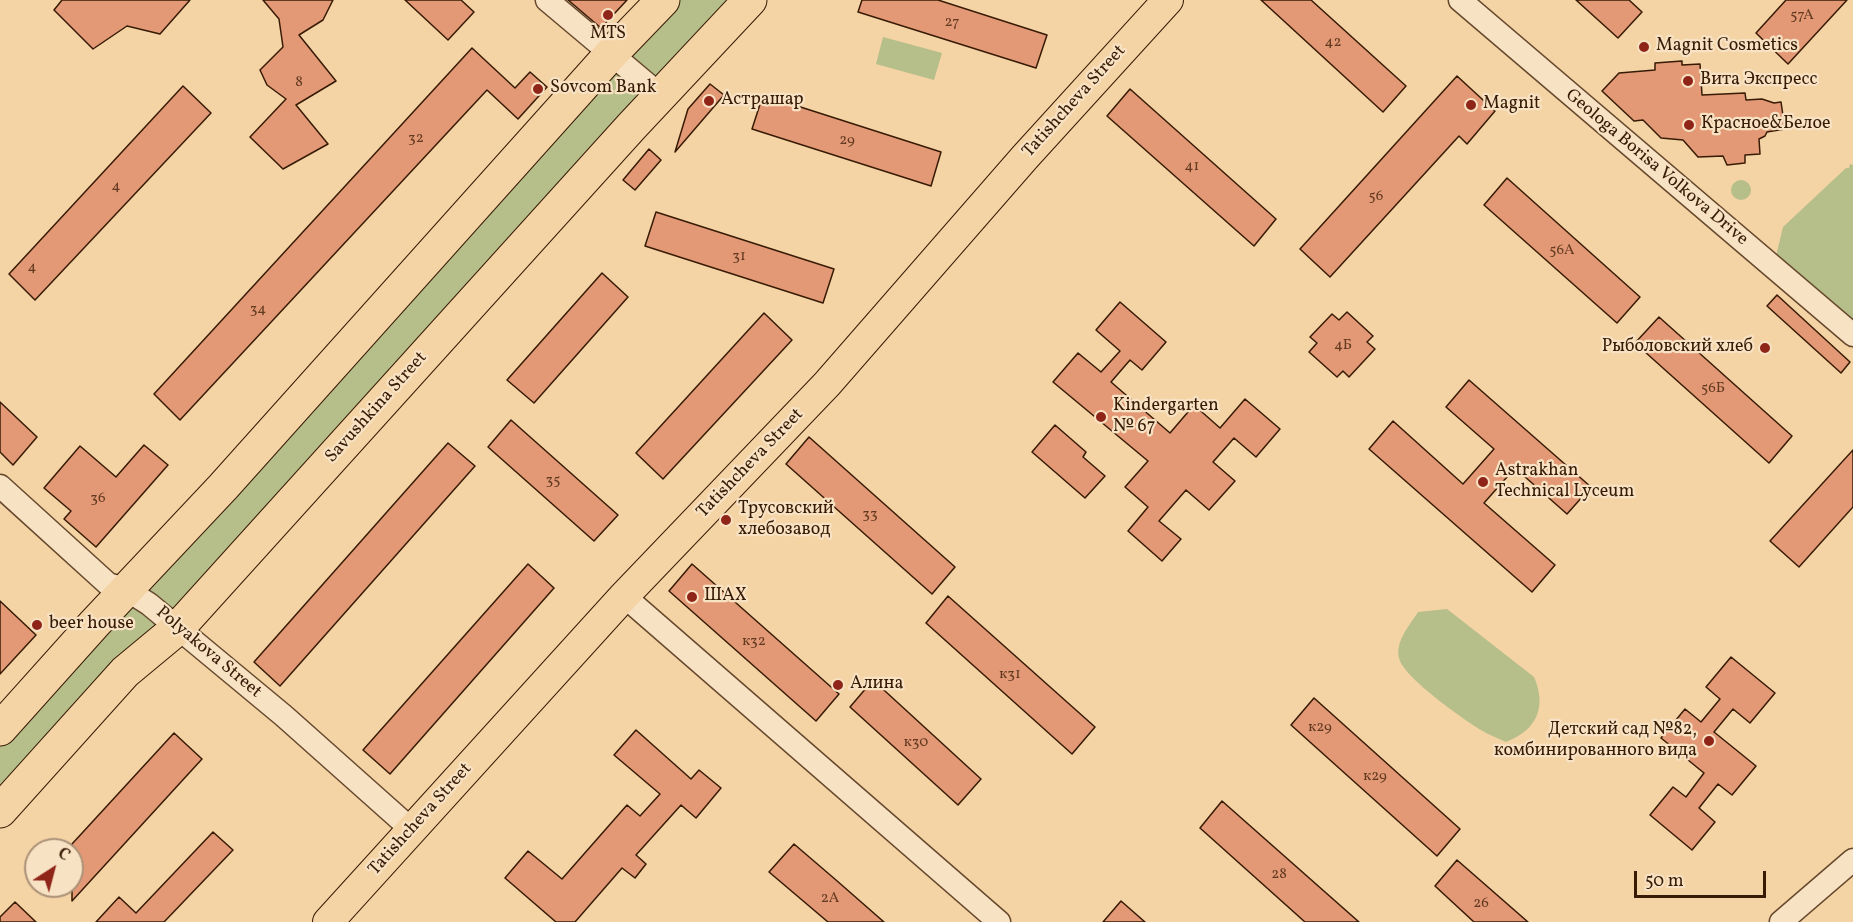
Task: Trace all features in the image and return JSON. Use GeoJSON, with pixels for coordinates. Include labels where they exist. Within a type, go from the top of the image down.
{"type":"FeatureCollection","features":[{"type":"Feature","properties":{"kind":"highway"},"geometry":{"type":"LineString","coordinates":[[0,729],[223,487],[611,54],[663,0]]}},
{"type":"Feature","properties":{"kind":"highway","name":"Savushkina Street"},"geometry":{"type":"LineString","coordinates":[[0,811],[125,672],[178,628],[660,94],[750,0]]}},
{"type":"Feature","properties":{"kind":"main road","name":"Tatishcheva Street"},"geometry":{"type":"LineString","coordinates":[[328,922],[624,596],[827,384],[1017,166],[1168,0]]}},
{"type":"Feature","properties":{"kind":"street"},"geometry":{"type":"LineString","coordinates":[[547,0],[660,94]]}},
{"type":"Feature","properties":{"kind":"street","name":"Geologa Borisa Volkova Drive"},"geometry":{"type":"LineString","coordinates":[[1460,0],[1853,335]]}},
{"type":"Feature","properties":{"kind":"street","name":"Polyakova Street"},"geometry":{"type":"LineString","coordinates":[[0,486],[108,584],[127,590],[149,604],[284,716],[412,830]]}},
{"type":"Feature","properties":{"kind":"street"},"geometry":{"type":"LineString","coordinates":[[624,596],[999,922]]}},
{"type":"Feature","properties":{"kind":"street"},"geometry":{"type":"LineString","coordinates":[[1781,922],[1853,860]]}},
{"type":"Feature","properties":{"kind":"green space"},"geometry":{"type":"Polygon","coordinates":[[[663,0],[750,0],[0,811],[0,729],[663,0]]]}},
{"type":"Feature","properties":{"kind":"green space"},"geometry":{"type":"Polygon","coordinates":[[[883,37],[942,53],[934,80],[876,64],[883,37]]]}},
{"type":"Feature","properties":{"kind":"green space"},"geometry":{"type":"Polygon","coordinates":[[[1850,164],[1853,165],[1853,326],[1776,256],[1783,227],[1846,168],[1849,168],[1850,164]]]}},
{"type":"Feature","properties":{"kind":"green space"},"geometry":{"type":"Polygon","coordinates":[[[1737,180],[1745,180],[1751,186],[1751,194],[1745,200],[1737,200],[1731,194],[1731,186],[1737,180]]]}},
{"type":"Feature","properties":{"kind":"green space"},"geometry":{"type":"Polygon","coordinates":[[[1447,609],[1534,677],[1539,698],[1537,716],[1532,724],[1517,737],[1506,742],[1481,730],[1435,697],[1403,666],[1399,658],[1399,645],[1418,612],[1447,609]]]}},
{"type":"Feature","properties":{"kind":"building"},"geometry":{"type":"Polygon","coordinates":[[[62,0],[190,0],[160,34],[127,26],[93,49],[54,10],[62,0]]]}},
{"type":"Feature","properties":{"kind":"building"},"geometry":{"type":"Polygon","coordinates":[[[263,0],[333,0],[323,20],[299,35],[336,81],[296,105],[328,144],[283,169],[250,137],[286,99],[267,85],[260,70],[283,47],[279,19],[263,0]]]}},
{"type":"Feature","properties":{"kind":"building"},"geometry":{"type":"Polygon","coordinates":[[[405,0],[461,0],[474,12],[448,40],[405,0]]]}},
{"type":"Feature","properties":{"kind":"building"},"geometry":{"type":"Polygon","coordinates":[[[568,0],[627,0],[601,28],[568,0]]]}},
{"type":"Feature","properties":{"kind":"building"},"geometry":{"type":"Polygon","coordinates":[[[862,0],[938,0],[1047,35],[1036,68],[858,12],[862,0]]]}},
{"type":"Feature","properties":{"kind":"building"},"geometry":{"type":"Polygon","coordinates":[[[1261,0],[1311,0],[1406,86],[1383,112],[1261,0]]]}},
{"type":"Feature","properties":{"kind":"building"},"geometry":{"type":"Polygon","coordinates":[[[1576,0],[1629,0],[1642,12],[1618,38],[1576,0]]]}},
{"type":"Feature","properties":{"kind":"building"},"geometry":{"type":"Polygon","coordinates":[[[1786,0],[1847,0],[1788,64],[1756,33],[1786,0]]]}},
{"type":"Feature","properties":{"kind":"building"},"geometry":{"type":"Polygon","coordinates":[[[472,48],[515,88],[530,72],[547,87],[518,119],[487,90],[180,420],[154,394],[472,48]]]}},
{"type":"Feature","properties":{"kind":"building"},"geometry":{"type":"Polygon","coordinates":[[[1682,61],[1682,65],[1700,64],[1702,95],[1745,93],[1746,100],[1762,99],[1774,103],[1781,102],[1785,129],[1767,132],[1759,139],[1760,154],[1745,155],[1745,163],[1727,165],[1723,156],[1698,157],[1683,140],[1661,138],[1643,120],[1634,121],[1602,91],[1619,73],[1655,70],[1655,63],[1682,61]]]}},
{"type":"Feature","properties":{"kind":"building"},"geometry":{"type":"Polygon","coordinates":[[[1457,76],[1495,111],[1467,144],[1459,136],[1330,277],[1300,249],[1457,76]]]}},
{"type":"Feature","properties":{"kind":"building"},"geometry":{"type":"Polygon","coordinates":[[[710,84],[724,95],[675,152],[688,109],[710,84]]]}},
{"type":"Feature","properties":{"kind":"building"},"geometry":{"type":"Polygon","coordinates":[[[183,86],[211,113],[35,300],[9,274],[183,86]]]}},
{"type":"Feature","properties":{"kind":"building"},"geometry":{"type":"Polygon","coordinates":[[[1130,89],[1276,219],[1254,246],[1107,116],[1130,89]]]}},
{"type":"Feature","properties":{"kind":"building"},"geometry":{"type":"Polygon","coordinates":[[[763,95],[941,152],[931,186],[752,129],[763,95]]]}},
{"type":"Feature","properties":{"kind":"building"},"geometry":{"type":"Polygon","coordinates":[[[649,149],[661,160],[635,190],[623,180],[649,149]]]}},
{"type":"Feature","properties":{"kind":"building"},"geometry":{"type":"Polygon","coordinates":[[[1507,178],[1640,297],[1617,323],[1484,205],[1507,178]]]}},
{"type":"Feature","properties":{"kind":"building"},"geometry":{"type":"Polygon","coordinates":[[[656,212],[834,269],[823,303],[645,246],[656,212]]]}},
{"type":"Feature","properties":{"kind":"building"},"geometry":{"type":"Polygon","coordinates":[[[602,273],[628,297],[534,403],[507,380],[602,273]]]}},
{"type":"Feature","properties":{"kind":"building"},"geometry":{"type":"Polygon","coordinates":[[[1777,295],[1850,362],[1841,373],[1767,306],[1777,295]]]}},
{"type":"Feature","properties":{"kind":"building"},"geometry":{"type":"Polygon","coordinates":[[[1120,302],[1166,342],[1142,370],[1130,360],[1111,382],[1170,433],[1194,405],[1220,428],[1245,399],[1280,429],[1256,457],[1234,438],[1213,462],[1235,481],[1209,510],[1186,490],[1159,521],[1181,539],[1162,561],[1128,531],[1148,507],[1125,487],[1148,461],[1053,382],[1078,353],[1101,372],[1120,351],[1096,330],[1120,302]]]}},
{"type":"Feature","properties":{"kind":"building"},"geometry":{"type":"Polygon","coordinates":[[[1347,312],[1373,336],[1367,342],[1375,349],[1349,377],[1343,371],[1337,377],[1309,352],[1317,343],[1310,337],[1332,314],[1339,320],[1347,312]]]}},
{"type":"Feature","properties":{"kind":"building"},"geometry":{"type":"Polygon","coordinates":[[[764,313],[792,340],[663,479],[636,453],[764,313]]]}},
{"type":"Feature","properties":{"kind":"building"},"geometry":{"type":"Polygon","coordinates":[[[1659,317],[1792,436],[1769,463],[1635,343],[1659,317]]]}},
{"type":"Feature","properties":{"kind":"building"},"geometry":{"type":"Polygon","coordinates":[[[1469,380],[1591,487],[1567,514],[1515,468],[1484,503],[1555,565],[1532,592],[1369,449],[1393,421],[1463,484],[1494,449],[1446,407],[1469,380]]]}},
{"type":"Feature","properties":{"kind":"building"},"geometry":{"type":"Polygon","coordinates":[[[0,402],[37,437],[13,465],[0,452],[0,402]]]}},
{"type":"Feature","properties":{"kind":"building"},"geometry":{"type":"Polygon","coordinates":[[[511,420],[618,515],[594,541],[488,447],[511,420]]]}},
{"type":"Feature","properties":{"kind":"building"},"geometry":{"type":"Polygon","coordinates":[[[1055,425],[1086,452],[1083,457],[1105,476],[1085,498],[1032,452],[1055,425]]]}},
{"type":"Feature","properties":{"kind":"building"},"geometry":{"type":"Polygon","coordinates":[[[809,437],[955,567],[932,594],[786,464],[809,437]]]}},
{"type":"Feature","properties":{"kind":"building"},"geometry":{"type":"Polygon","coordinates":[[[448,443],[475,466],[280,686],[254,662],[448,443]]]}},
{"type":"Feature","properties":{"kind":"building"},"geometry":{"type":"Polygon","coordinates":[[[144,445],[168,465],[96,547],[64,519],[71,511],[44,488],[80,446],[116,477],[144,445]]]}},
{"type":"Feature","properties":{"kind":"building"},"geometry":{"type":"Polygon","coordinates":[[[1853,450],[1853,507],[1799,567],[1770,541],[1853,450]]]}},
{"type":"Feature","properties":{"kind":"building"},"geometry":{"type":"Polygon","coordinates":[[[528,564],[554,588],[390,774],[363,750],[528,564]]]}},
{"type":"Feature","properties":{"kind":"building"},"geometry":{"type":"Polygon","coordinates":[[[692,564],[839,694],[816,721],[669,591],[692,564]]]}},
{"type":"Feature","properties":{"kind":"building"},"geometry":{"type":"Polygon","coordinates":[[[948,596],[1095,727],[1072,754],[926,623],[948,596]]]}},
{"type":"Feature","properties":{"kind":"building"},"geometry":{"type":"Polygon","coordinates":[[[0,601],[36,635],[0,674],[0,601]]]}},
{"type":"Feature","properties":{"kind":"building"},"geometry":{"type":"Polygon","coordinates":[[[1731,657],[1775,693],[1750,723],[1733,709],[1714,732],[1756,766],[1732,795],[1718,784],[1699,808],[1715,822],[1692,850],[1650,815],[1673,787],[1686,797],[1704,773],[1661,738],[1685,709],[1701,722],[1720,699],[1706,687],[1731,657]]]}},
{"type":"Feature","properties":{"kind":"building"},"geometry":{"type":"Polygon","coordinates":[[[873,680],[981,779],[958,805],[850,707],[873,680]]]}},
{"type":"Feature","properties":{"kind":"building"},"geometry":{"type":"Polygon","coordinates":[[[1314,698],[1460,829],[1437,856],[1291,725],[1314,698]]]}},
{"type":"Feature","properties":{"kind":"building"},"geometry":{"type":"Polygon","coordinates":[[[636,730],[691,779],[699,770],[721,788],[696,818],[681,805],[636,855],[646,864],[635,878],[622,868],[575,922],[556,922],[505,878],[528,851],[562,879],[627,805],[640,816],[660,794],[614,755],[636,730]]]}},
{"type":"Feature","properties":{"kind":"building"},"geometry":{"type":"Polygon","coordinates":[[[174,733],[202,759],[84,888],[84,838],[78,838],[174,733]]]}},
{"type":"Feature","properties":{"kind":"building"},"geometry":{"type":"Polygon","coordinates":[[[1222,801],[1359,922],[1305,922],[1200,828],[1222,801]]]}},
{"type":"Feature","properties":{"kind":"building"},"geometry":{"type":"Polygon","coordinates":[[[213,832],[233,850],[164,922],[96,922],[119,897],[136,913],[213,832]]]}},
{"type":"Feature","properties":{"kind":"building"},"geometry":{"type":"Polygon","coordinates":[[[794,844],[884,922],[828,922],[769,872],[794,844]]]}},
{"type":"Feature","properties":{"kind":"building"},"geometry":{"type":"Polygon","coordinates":[[[1457,860],[1528,922],[1474,922],[1435,886],[1457,860]]]}},
{"type":"Feature","properties":{"kind":"building"},"geometry":{"type":"Polygon","coordinates":[[[1121,901],[1145,922],[1103,922],[1121,901]]]}},
{"type":"Feature","properties":{"kind":"building"},"geometry":{"type":"Polygon","coordinates":[[[15,902],[36,922],[0,922],[0,917],[15,902]]]}},
{"type":"Feature","properties":{"kind":"place","name":"MTS"},"geometry":{"type":"Point","coordinates":[608,15]}},
{"type":"Feature","properties":{"kind":"place","name":"Magnit Cosmetics"},"geometry":{"type":"Point","coordinates":[1644,47]}},
{"type":"Feature","properties":{"kind":"place","name":"Вита Экспресс"},"geometry":{"type":"Point","coordinates":[1688,81]}},
{"type":"Feature","properties":{"kind":"place","name":"Sovcom Bank"},"geometry":{"type":"Point","coordinates":[538,89]}},
{"type":"Feature","properties":{"kind":"place","name":"Астрашар"},"geometry":{"type":"Point","coordinates":[709,101]}},
{"type":"Feature","properties":{"kind":"place","name":"Magnit"},"geometry":{"type":"Point","coordinates":[1471,105]}},
{"type":"Feature","properties":{"kind":"place","name":"Красное&Белое"},"geometry":{"type":"Point","coordinates":[1689,125]}},
{"type":"Feature","properties":{"kind":"place","name":"Рыболовский хлеб"},"geometry":{"type":"Point","coordinates":[1765,348]}},
{"type":"Feature","properties":{"kind":"place","name":"Kindergarten № 67"},"geometry":{"type":"Point","coordinates":[1101,417]}},
{"type":"Feature","properties":{"kind":"place","name":"Astrakhan Technical Lyceum"},"geometry":{"type":"Point","coordinates":[1483,482]}},
{"type":"Feature","properties":{"kind":"place","name":"Трусовский хлебозавод"},"geometry":{"type":"Point","coordinates":[726,520]}},
{"type":"Feature","properties":{"kind":"place","name":"ШАХ"},"geometry":{"type":"Point","coordinates":[692,597]}},
{"type":"Feature","properties":{"kind":"place","name":"beer house"},"geometry":{"type":"Point","coordinates":[37,625]}},
{"type":"Feature","properties":{"kind":"place","name":"Алина"},"geometry":{"type":"Point","coordinates":[838,685]}},
{"type":"Feature","properties":{"kind":"place","name":"Детский сад №82, комбинированного вида"},"geometry":{"type":"Point","coordinates":[1709,741]}}]}
